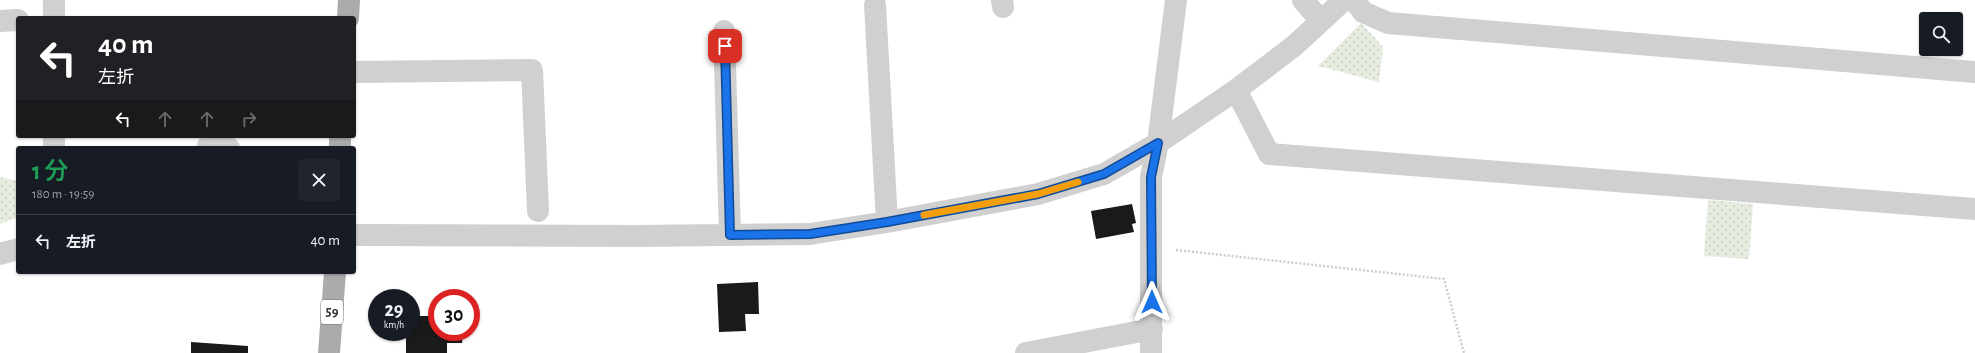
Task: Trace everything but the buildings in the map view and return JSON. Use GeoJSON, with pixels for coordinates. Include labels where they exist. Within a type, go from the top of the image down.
{"type":"FeatureCollection","features":[{"type":"Feature","properties":{"kind":"main road"},"geometry":{"type":"LineString","coordinates":[[348,16],[349,0]]}},
{"type":"Feature","properties":{"kind":"main road","name":"59"},"geometry":{"type":"LineString","coordinates":[[329,353],[335,274]]}},
{"type":"Feature","properties":{"kind":"street"},"geometry":{"type":"LineString","coordinates":[[1156,353],[1152,329],[1151,177],[1158,143],[1176,0]]}},
{"type":"Feature","properties":{"kind":"street"},"geometry":{"type":"LineString","coordinates":[[1303,0],[1321,21]]}},
{"type":"Feature","properties":{"kind":"street"},"geometry":{"type":"LineString","coordinates":[[356,235],[810,234],[887,222],[1038,194],[1104,174],[1158,143],[1236,90],[1294,46],[1344,0]]}},
{"type":"Feature","properties":{"kind":"street"},"geometry":{"type":"LineString","coordinates":[[1354,0],[1363,12],[1388,23],[1975,72]]}},
{"type":"Feature","properties":{"kind":"street"},"geometry":{"type":"LineString","coordinates":[[875,5],[887,222]]}},
{"type":"Feature","properties":{"kind":"street"},"geometry":{"type":"LineString","coordinates":[[0,21],[16,20]]}},
{"type":"Feature","properties":{"kind":"street"},"geometry":{"type":"LineString","coordinates":[[724,31],[730,235]]}},
{"type":"Feature","properties":{"kind":"street"},"geometry":{"type":"LineString","coordinates":[[356,72],[532,70],[538,211]]}},
{"type":"Feature","properties":{"kind":"street"},"geometry":{"type":"LineString","coordinates":[[1236,90],[1269,154],[1975,209]]}},
{"type":"Feature","properties":{"kind":"street"},"geometry":{"type":"LineString","coordinates":[[0,254],[16,250]]}},
{"type":"Feature","properties":{"kind":"street"},"geometry":{"type":"LineString","coordinates":[[1026,353],[1152,329]]}},
{"type":"Feature","properties":{"kind":"path"},"geometry":{"type":"LineString","coordinates":[[1152,247],[1444,279],[1464,353]]}},
{"type":"Feature","properties":{"kind":"shaded area"},"geometry":{"type":"Polygon","coordinates":[[[1361,23],[1383,47],[1379,82],[1318,66],[1361,23]]]}},
{"type":"Feature","properties":{"kind":"shaded area"},"geometry":{"type":"Polygon","coordinates":[[[0,177],[16,181],[16,218],[0,224],[0,177]]]}},
{"type":"Feature","properties":{"kind":"shaded area"},"geometry":{"type":"Polygon","coordinates":[[[1708,200],[1753,204],[1749,259],[1704,256],[1708,200]]]}},
{"type":"Feature","properties":{"kind":"slow traffic"},"geometry":{"type":"LineString","coordinates":[[924,215],[1038,194],[1078,182]]}},
{"type":"Feature","properties":{"kind":"route"},"geometry":{"type":"LineString","coordinates":[[725,46],[730,235],[810,234],[887,222],[1038,194],[1104,174],[1158,143],[1151,177],[1152,302]]}}]}
